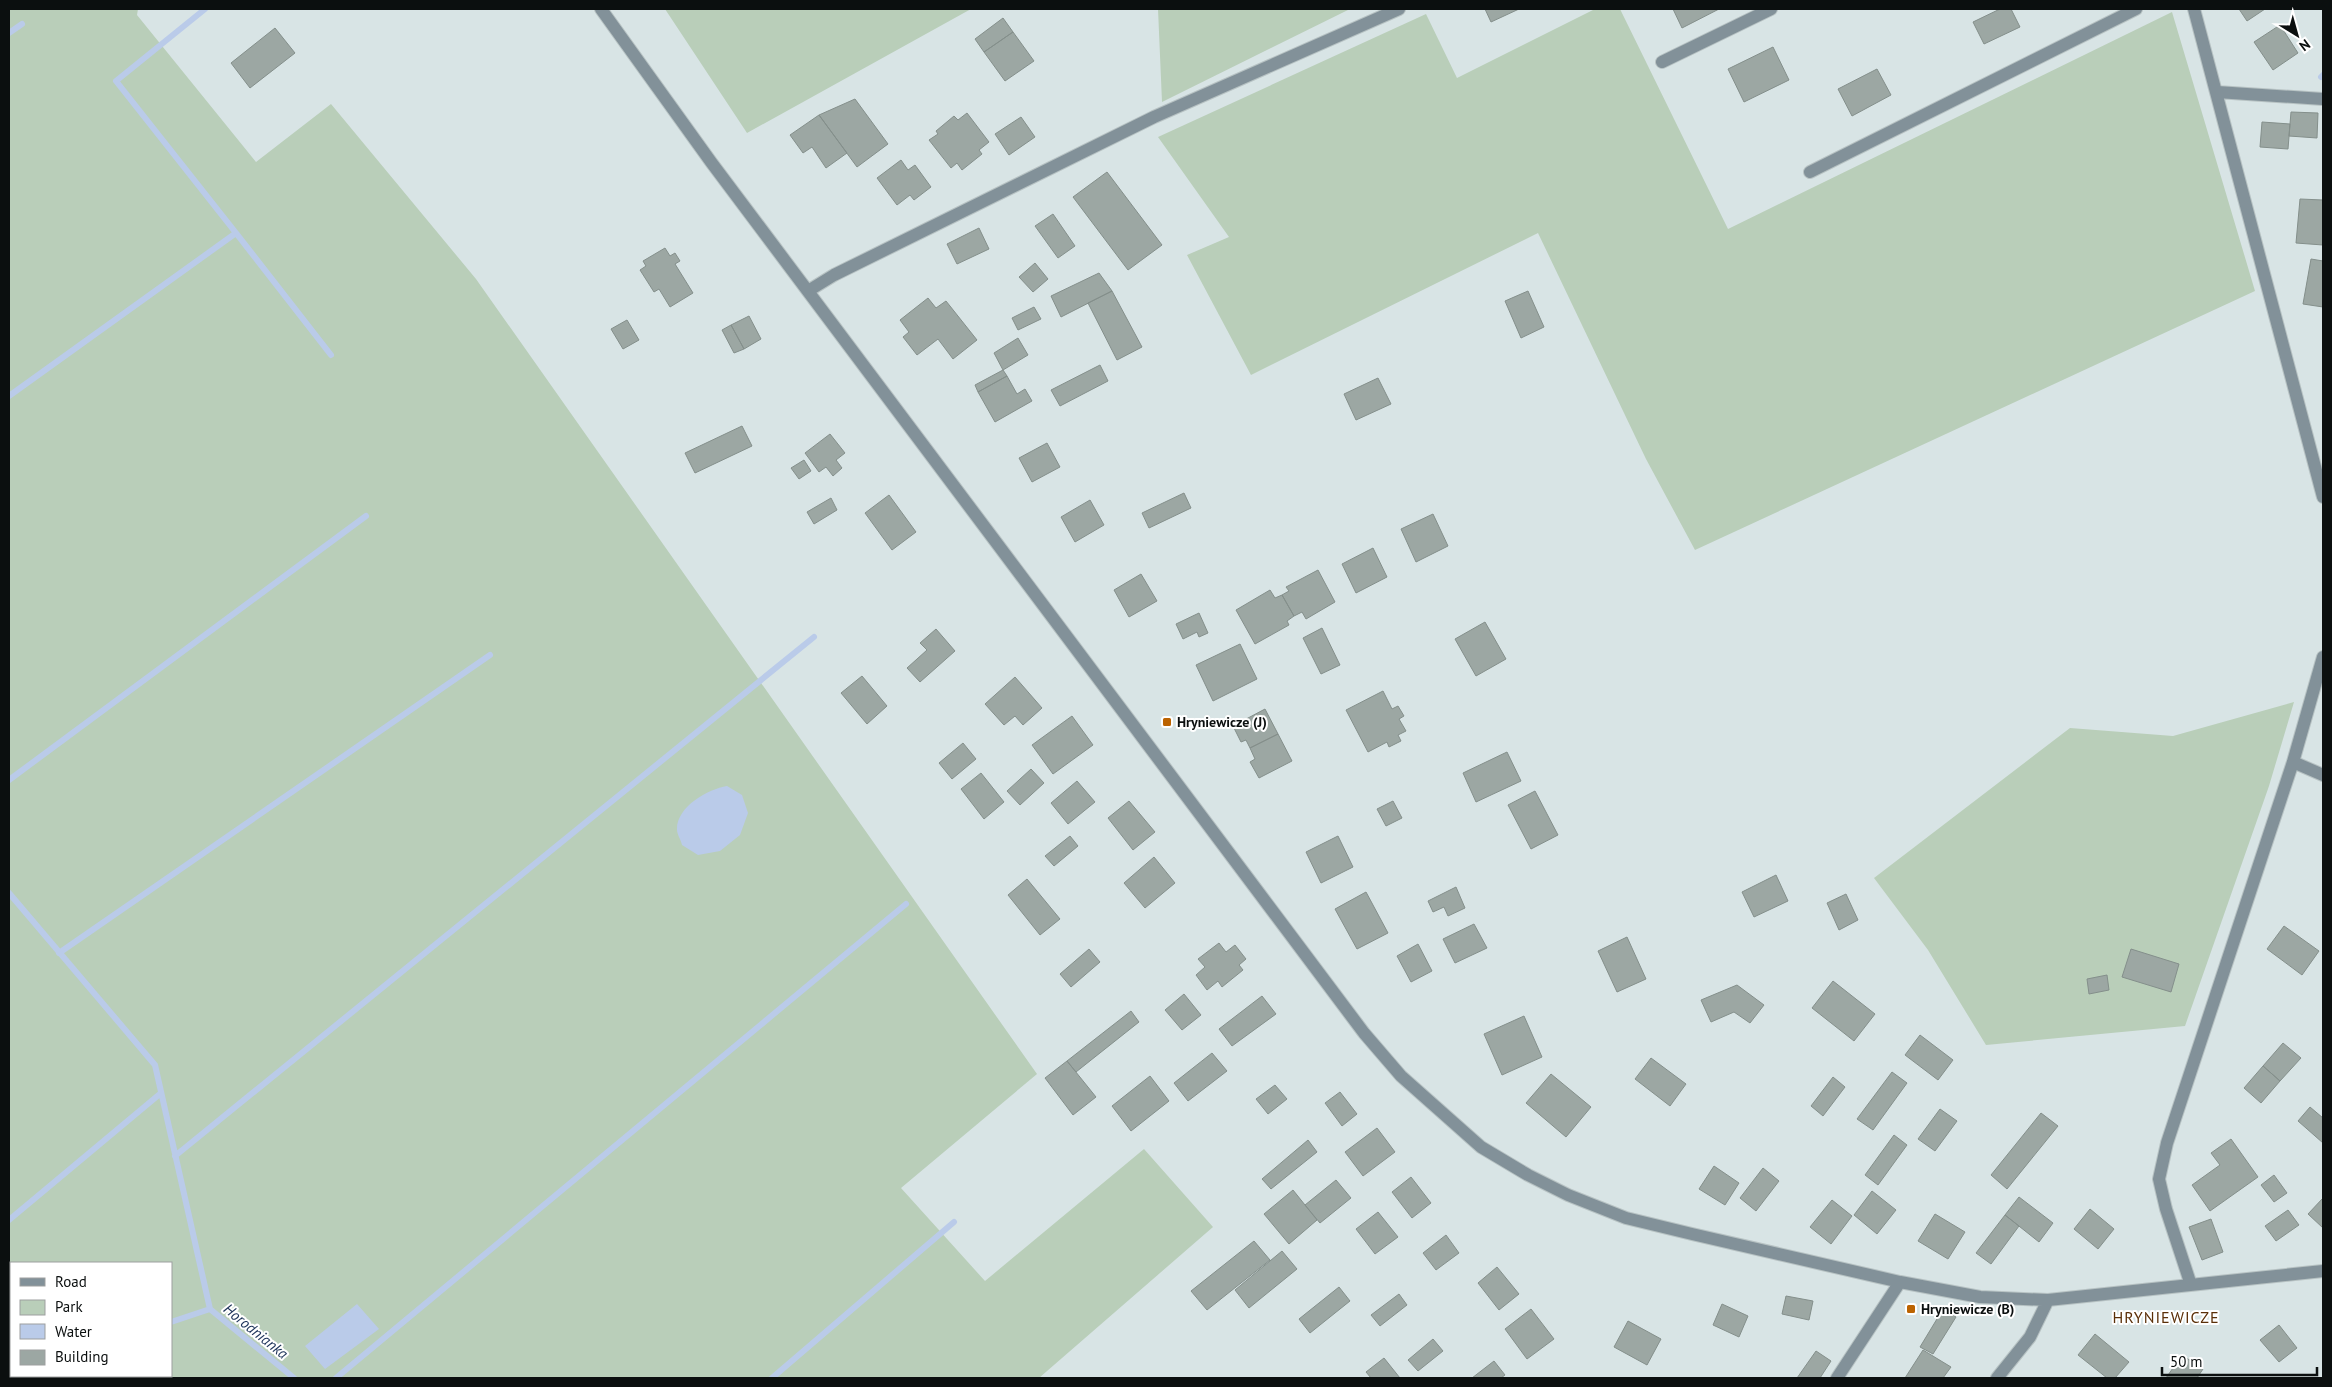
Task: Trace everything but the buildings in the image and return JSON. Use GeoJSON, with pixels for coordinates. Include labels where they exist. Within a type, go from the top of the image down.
{"type":"FeatureCollection","features":[{"type":"Feature","properties":{"kind":"street"},"geometry":{"type":"LineString","coordinates":[[601,9],[808,291],[1342,1004],[1400,1076],[1481,1147],[1528,1175],[1568,1195],[1626,1218],[1900,1282],[1980,1297],[2048,1300],[2323,1271]]}},
{"type":"Feature","properties":{"kind":"street"},"geometry":{"type":"LineString","coordinates":[[808,291],[834,274],[1154,117],[1399,9]]}},
{"type":"Feature","properties":{"kind":"street"},"geometry":{"type":"LineString","coordinates":[[1662,62],[1771,9]]}},
{"type":"Feature","properties":{"kind":"street"},"geometry":{"type":"LineString","coordinates":[[1810,172],[2136,9]]}},
{"type":"Feature","properties":{"kind":"street"},"geometry":{"type":"LineString","coordinates":[[2194,9],[2323,498]]}},
{"type":"Feature","properties":{"kind":"street"},"geometry":{"type":"LineString","coordinates":[[2217,92],[2323,99]]}},
{"type":"Feature","properties":{"kind":"street"},"geometry":{"type":"LineString","coordinates":[[2191,1285],[2166,1209],[2159,1178],[2167,1143],[2292,762],[2323,657]]}},
{"type":"Feature","properties":{"kind":"street"},"geometry":{"type":"LineString","coordinates":[[2292,762],[2323,776]]}},
{"type":"Feature","properties":{"kind":"street"},"geometry":{"type":"LineString","coordinates":[[1837,1378],[1900,1282]]}},
{"type":"Feature","properties":{"kind":"street"},"geometry":{"type":"LineString","coordinates":[[1997,1378],[2030,1337],[2048,1300]]}},
{"type":"Feature","properties":{"kind":"green space"},"geometry":{"type":"Polygon","coordinates":[[[9,9],[138,9],[137,15],[256,162],[331,104],[476,279],[1037,1074],[901,1188],[985,1281],[1144,1149],[1213,1227],[1039,1378],[9,1378],[9,9]]]}},
{"type":"Feature","properties":{"kind":"green space"},"geometry":{"type":"Polygon","coordinates":[[[665,9],[971,9],[747,133],[665,9]]]}},
{"type":"Feature","properties":{"kind":"green space"},"geometry":{"type":"Polygon","coordinates":[[[1158,9],[1350,9],[1162,102],[1158,9]]]}},
{"type":"Feature","properties":{"kind":"green space"},"geometry":{"type":"Polygon","coordinates":[[[1595,9],[1620,9],[1728,229],[2172,12],[2255,291],[1695,550],[1646,459],[1538,233],[1251,375],[1187,255],[1229,237],[1158,137],[1426,14],[1457,78],[1595,9]]]}},
{"type":"Feature","properties":{"kind":"green space"},"geometry":{"type":"Polygon","coordinates":[[[2294,702],[2269,786],[2185,1026],[1986,1045],[1928,950],[1874,878],[2070,728],[2173,736],[2294,702]]]}},
{"type":"Feature","properties":{"kind":"water"},"geometry":{"type":"Polygon","coordinates":[[[727,786],[742,795],[748,813],[740,835],[720,851],[698,855],[682,845],[677,832],[678,822],[687,807],[694,801],[711,791],[727,786]]]}},
{"type":"Feature","properties":{"kind":"water"},"geometry":{"type":"Polygon","coordinates":[[[357,1304],[379,1329],[325,1369],[305,1346],[357,1304]]]}},
{"type":"Feature","properties":{"kind":"waterway"},"geometry":{"type":"LineString","coordinates":[[9,396],[236,233],[116,81],[205,9]]}},
{"type":"Feature","properties":{"kind":"waterway"},"geometry":{"type":"LineString","coordinates":[[9,33],[22,24]]}},
{"type":"Feature","properties":{"kind":"waterway"},"geometry":{"type":"LineString","coordinates":[[236,233],[331,355]]}},
{"type":"Feature","properties":{"kind":"waterway"},"geometry":{"type":"LineString","coordinates":[[9,780],[366,516]]}},
{"type":"Feature","properties":{"kind":"waterway"},"geometry":{"type":"LineString","coordinates":[[175,1156],[814,637]]}},
{"type":"Feature","properties":{"kind":"waterway"},"geometry":{"type":"LineString","coordinates":[[59,953],[490,655]]}},
{"type":"Feature","properties":{"kind":"waterway"},"geometry":{"type":"LineString","coordinates":[[9,893],[155,1065],[210,1309]]}},
{"type":"Feature","properties":{"kind":"waterway"},"geometry":{"type":"LineString","coordinates":[[336,1378],[906,904]]}},
{"type":"Feature","properties":{"kind":"waterway"},"geometry":{"type":"LineString","coordinates":[[9,1220],[161,1093]]}},
{"type":"Feature","properties":{"kind":"waterway"},"geometry":{"type":"LineString","coordinates":[[772,1378],[954,1222]]}},
{"type":"Feature","properties":{"kind":"waterway","name":"Horodnianka"},"geometry":{"type":"LineString","coordinates":[[172,1322],[210,1309],[294,1378]]}},
{"type":"Feature","properties":{"kind":"place","name":"Hryniewicze (J)"},"geometry":{"type":"Point","coordinates":[1167,722]}},
{"type":"Feature","properties":{"kind":"place","name":"Hryniewicze (B)"},"geometry":{"type":"Point","coordinates":[1911,1309]}},
{"type":"Feature","properties":{"kind":"district","name":"HRYNIEWICZE"},"geometry":{"type":"Point","coordinates":[2166,1317]}}]}
